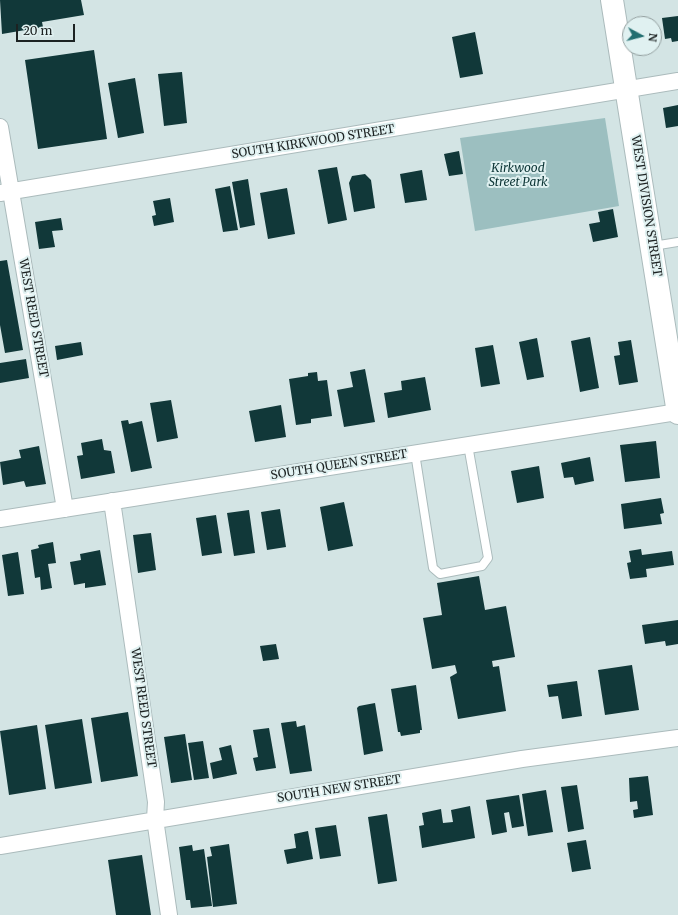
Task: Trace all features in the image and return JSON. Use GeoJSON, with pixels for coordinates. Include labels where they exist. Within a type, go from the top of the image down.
{"type":"FeatureCollection","features":[{"type":"Feature","properties":{"kind":"highway","name":"WEST DIVISION STREET"},"geometry":{"type":"LineString","coordinates":[[612,0],[678,412]]}},
{"type":"Feature","properties":{"kind":"street","name":"SOUTH KIRKWOOD STREET"},"geometry":{"type":"LineString","coordinates":[[6,193],[678,81]]}},
{"type":"Feature","properties":{"kind":"street","name":"WEST REED STREET"},"geometry":{"type":"LineString","coordinates":[[0,127],[6,193],[65,509]]}},
{"type":"Feature","properties":{"kind":"street","name":"SOUTH QUEEN STREET"},"geometry":{"type":"LineString","coordinates":[[0,519],[678,412]]}},
{"type":"Feature","properties":{"kind":"street","name":"WEST REED STREET"},"geometry":{"type":"LineString","coordinates":[[112,501],[156,802],[155,819],[169,915]]}},
{"type":"Feature","properties":{"kind":"street","name":"SOUTH NEW STREET"},"geometry":{"type":"LineString","coordinates":[[0,846],[155,819],[514,761],[678,738]]}},
{"type":"Feature","properties":{"kind":"lane"},"geometry":{"type":"LineString","coordinates":[[652,246],[678,242]]}},
{"type":"Feature","properties":{"kind":"lane"},"geometry":{"type":"LineString","coordinates":[[415,453],[433,568],[440,574],[482,566],[488,558],[468,445]]}},
{"type":"Feature","properties":{"kind":"green space","name":"Kirkwood Street Park"},"geometry":{"type":"Polygon","coordinates":[[[605,118],[619,206],[475,231],[460,138],[605,118]]]}},
{"type":"Feature","properties":{"kind":"building"},"geometry":{"type":"Polygon","coordinates":[[[0,0],[81,0],[84,15],[42,22],[43,27],[2,34],[0,0]]]}},
{"type":"Feature","properties":{"kind":"building"},"geometry":{"type":"Polygon","coordinates":[[[678,16],[678,41],[672,42],[671,38],[665,39],[662,18],[678,16]]]}},
{"type":"Feature","properties":{"kind":"building"},"geometry":{"type":"Polygon","coordinates":[[[475,32],[483,74],[460,78],[452,37],[475,32]]]}},
{"type":"Feature","properties":{"kind":"building"},"geometry":{"type":"Polygon","coordinates":[[[94,50],[107,139],[38,149],[25,60],[94,50]]]}},
{"type":"Feature","properties":{"kind":"building"},"geometry":{"type":"Polygon","coordinates":[[[182,72],[187,123],[164,126],[158,74],[182,72]]]}},
{"type":"Feature","properties":{"kind":"building"},"geometry":{"type":"Polygon","coordinates":[[[135,78],[144,133],[118,138],[108,83],[135,78]]]}},
{"type":"Feature","properties":{"kind":"building"},"geometry":{"type":"Polygon","coordinates":[[[678,105],[678,126],[666,128],[663,108],[678,105]]]}},
{"type":"Feature","properties":{"kind":"building"},"geometry":{"type":"Polygon","coordinates":[[[459,151],[463,174],[449,176],[444,154],[459,151]]]}},
{"type":"Feature","properties":{"kind":"building"},"geometry":{"type":"Polygon","coordinates":[[[337,167],[347,220],[328,224],[318,170],[337,167]]]}},
{"type":"Feature","properties":{"kind":"building"},"geometry":{"type":"Polygon","coordinates":[[[422,170],[427,200],[405,203],[400,174],[422,170]]]}},
{"type":"Feature","properties":{"kind":"building"},"geometry":{"type":"Polygon","coordinates":[[[365,174],[371,180],[375,208],[354,212],[349,183],[352,176],[365,174]]]}},
{"type":"Feature","properties":{"kind":"building"},"geometry":{"type":"Polygon","coordinates":[[[248,179],[255,225],[240,228],[232,182],[248,179]]]}},
{"type":"Feature","properties":{"kind":"building"},"geometry":{"type":"Polygon","coordinates":[[[230,186],[238,230],[223,232],[215,189],[230,186]]]}},
{"type":"Feature","properties":{"kind":"building"},"geometry":{"type":"Polygon","coordinates":[[[287,188],[295,234],[268,239],[260,193],[287,188]]]}},
{"type":"Feature","properties":{"kind":"building"},"geometry":{"type":"Polygon","coordinates":[[[170,198],[174,222],[154,226],[152,216],[156,215],[153,201],[170,198]]]}},
{"type":"Feature","properties":{"kind":"building"},"geometry":{"type":"Polygon","coordinates":[[[613,209],[618,237],[593,242],[589,224],[600,222],[598,212],[613,209]]]}},
{"type":"Feature","properties":{"kind":"building"},"geometry":{"type":"Polygon","coordinates":[[[61,218],[63,230],[52,231],[55,247],[39,249],[35,222],[61,218]]]}},
{"type":"Feature","properties":{"kind":"building"},"geometry":{"type":"Polygon","coordinates":[[[7,260],[23,350],[5,353],[0,325],[0,261],[7,260]]]}},
{"type":"Feature","properties":{"kind":"building"},"geometry":{"type":"Polygon","coordinates":[[[590,337],[599,388],[580,392],[571,341],[590,337]]]}},
{"type":"Feature","properties":{"kind":"building"},"geometry":{"type":"Polygon","coordinates":[[[537,338],[544,377],[527,380],[519,342],[537,338]]]}},
{"type":"Feature","properties":{"kind":"building"},"geometry":{"type":"Polygon","coordinates":[[[631,340],[638,382],[619,385],[614,356],[620,355],[618,342],[631,340]]]}},
{"type":"Feature","properties":{"kind":"building"},"geometry":{"type":"Polygon","coordinates":[[[81,342],[83,355],[57,360],[55,346],[81,342]]]}},
{"type":"Feature","properties":{"kind":"building"},"geometry":{"type":"Polygon","coordinates":[[[493,345],[500,384],[481,387],[475,348],[493,345]]]}},
{"type":"Feature","properties":{"kind":"building"},"geometry":{"type":"Polygon","coordinates":[[[26,359],[29,378],[0,383],[0,363],[26,359]]]}},
{"type":"Feature","properties":{"kind":"building"},"geometry":{"type":"Polygon","coordinates":[[[365,369],[375,422],[344,427],[337,390],[353,387],[350,372],[365,369]]]}},
{"type":"Feature","properties":{"kind":"building"},"geometry":{"type":"Polygon","coordinates":[[[317,372],[318,381],[327,380],[332,416],[311,419],[311,423],[296,425],[289,379],[308,376],[308,373],[317,372]]]}},
{"type":"Feature","properties":{"kind":"building"},"geometry":{"type":"Polygon","coordinates":[[[425,377],[431,410],[388,418],[384,393],[402,390],[401,381],[425,377]]]}},
{"type":"Feature","properties":{"kind":"building"},"geometry":{"type":"Polygon","coordinates":[[[171,400],[178,438],[157,442],[150,403],[171,400]]]}},
{"type":"Feature","properties":{"kind":"building"},"geometry":{"type":"Polygon","coordinates":[[[281,405],[286,437],[255,442],[249,411],[281,405]]]}},
{"type":"Feature","properties":{"kind":"building"},"geometry":{"type":"Polygon","coordinates":[[[128,420],[129,424],[142,421],[152,468],[131,472],[121,421],[128,420]]]}},
{"type":"Feature","properties":{"kind":"building"},"geometry":{"type":"Polygon","coordinates":[[[102,439],[104,450],[111,451],[115,473],[81,479],[77,456],[83,455],[81,443],[102,439]]]}},
{"type":"Feature","properties":{"kind":"building"},"geometry":{"type":"Polygon","coordinates":[[[656,441],[660,478],[625,482],[620,445],[656,441]]]}},
{"type":"Feature","properties":{"kind":"building"},"geometry":{"type":"Polygon","coordinates":[[[39,446],[46,484],[26,487],[24,481],[3,485],[0,462],[21,458],[19,450],[39,446]]]}},
{"type":"Feature","properties":{"kind":"building"},"geometry":{"type":"Polygon","coordinates":[[[590,457],[594,481],[575,485],[573,477],[564,478],[561,463],[590,457]]]}},
{"type":"Feature","properties":{"kind":"building"},"geometry":{"type":"Polygon","coordinates":[[[539,466],[544,498],[517,503],[511,471],[539,466]]]}},
{"type":"Feature","properties":{"kind":"building"},"geometry":{"type":"Polygon","coordinates":[[[661,498],[664,513],[660,514],[662,524],[624,529],[621,504],[661,498]]]}},
{"type":"Feature","properties":{"kind":"building"},"geometry":{"type":"Polygon","coordinates":[[[344,502],[353,546],[328,551],[320,507],[344,502]]]}},
{"type":"Feature","properties":{"kind":"building"},"geometry":{"type":"Polygon","coordinates":[[[280,509],[286,547],[267,550],[261,512],[280,509]]]}},
{"type":"Feature","properties":{"kind":"building"},"geometry":{"type":"Polygon","coordinates":[[[249,510],[255,553],[234,556],[227,513],[249,510]]]}},
{"type":"Feature","properties":{"kind":"building"},"geometry":{"type":"Polygon","coordinates":[[[216,515],[222,553],[202,556],[196,518],[216,515]]]}},
{"type":"Feature","properties":{"kind":"building"},"geometry":{"type":"Polygon","coordinates":[[[151,533],[156,570],[138,573],[133,535],[151,533]]]}},
{"type":"Feature","properties":{"kind":"building"},"geometry":{"type":"Polygon","coordinates":[[[53,542],[56,563],[48,564],[52,588],[41,590],[40,577],[35,578],[31,550],[39,548],[38,545],[53,542]]]}},
{"type":"Feature","properties":{"kind":"building"},"geometry":{"type":"Polygon","coordinates":[[[641,549],[642,555],[672,551],[674,565],[646,569],[647,577],[630,579],[627,563],[631,562],[629,551],[641,549]]]}},
{"type":"Feature","properties":{"kind":"building"},"geometry":{"type":"Polygon","coordinates":[[[100,550],[106,585],[85,588],[85,583],[74,585],[70,562],[81,560],[80,554],[100,550]]]}},
{"type":"Feature","properties":{"kind":"building"},"geometry":{"type":"Polygon","coordinates":[[[18,552],[24,594],[8,596],[2,555],[18,552]]]}},
{"type":"Feature","properties":{"kind":"building"},"geometry":{"type":"Polygon","coordinates":[[[479,576],[485,610],[506,606],[515,657],[492,661],[493,667],[499,666],[506,711],[458,719],[450,677],[457,673],[455,665],[432,669],[423,618],[442,615],[437,583],[479,576]]]}},
{"type":"Feature","properties":{"kind":"building"},"geometry":{"type":"Polygon","coordinates":[[[678,620],[678,644],[666,646],[665,641],[645,644],[642,625],[678,620]]]}},
{"type":"Feature","properties":{"kind":"building"},"geometry":{"type":"Polygon","coordinates":[[[276,644],[279,659],[263,661],[260,646],[276,644]]]}},
{"type":"Feature","properties":{"kind":"building"},"geometry":{"type":"Polygon","coordinates":[[[632,665],[639,710],[605,715],[598,670],[632,665]]]}},
{"type":"Feature","properties":{"kind":"building"},"geometry":{"type":"Polygon","coordinates":[[[577,681],[582,716],[562,719],[558,696],[549,697],[547,685],[577,681]]]}},
{"type":"Feature","properties":{"kind":"building"},"geometry":{"type":"Polygon","coordinates":[[[416,685],[422,730],[420,730],[420,733],[401,736],[400,732],[398,732],[391,689],[416,685]]]}},
{"type":"Feature","properties":{"kind":"building"},"geometry":{"type":"Polygon","coordinates":[[[375,703],[383,751],[364,755],[357,708],[359,706],[375,703]]]}},
{"type":"Feature","properties":{"kind":"building"},"geometry":{"type":"Polygon","coordinates":[[[128,712],[138,776],[101,782],[91,718],[128,712]]]}},
{"type":"Feature","properties":{"kind":"building"},"geometry":{"type":"Polygon","coordinates":[[[82,719],[92,783],[55,789],[45,725],[82,719]]]}},
{"type":"Feature","properties":{"kind":"building"},"geometry":{"type":"Polygon","coordinates":[[[296,721],[297,727],[305,725],[312,771],[290,774],[281,723],[296,721]]]}},
{"type":"Feature","properties":{"kind":"building"},"geometry":{"type":"Polygon","coordinates":[[[37,725],[46,789],[9,795],[0,731],[37,725]]]}},
{"type":"Feature","properties":{"kind":"building"},"geometry":{"type":"Polygon","coordinates":[[[269,728],[276,768],[256,771],[253,758],[258,757],[253,730],[269,728]]]}},
{"type":"Feature","properties":{"kind":"building"},"geometry":{"type":"Polygon","coordinates":[[[185,734],[192,780],[171,783],[164,737],[185,734]]]}},
{"type":"Feature","properties":{"kind":"building"},"geometry":{"type":"Polygon","coordinates":[[[203,741],[209,778],[194,780],[188,743],[203,741]]]}},
{"type":"Feature","properties":{"kind":"building"},"geometry":{"type":"Polygon","coordinates":[[[231,745],[237,774],[213,779],[210,763],[222,760],[219,748],[231,745]]]}},
{"type":"Feature","properties":{"kind":"building"},"geometry":{"type":"Polygon","coordinates":[[[648,776],[653,815],[634,818],[633,810],[638,809],[637,801],[630,802],[629,778],[648,776]]]}},
{"type":"Feature","properties":{"kind":"building"},"geometry":{"type":"Polygon","coordinates":[[[577,785],[584,829],[568,832],[561,787],[577,785]]]}},
{"type":"Feature","properties":{"kind":"building"},"geometry":{"type":"Polygon","coordinates":[[[546,790],[553,832],[528,836],[522,794],[546,790]]]}},
{"type":"Feature","properties":{"kind":"building"},"geometry":{"type":"Polygon","coordinates":[[[519,795],[524,826],[512,828],[509,812],[504,813],[507,832],[492,835],[486,800],[519,795]]]}},
{"type":"Feature","properties":{"kind":"building"},"geometry":{"type":"Polygon","coordinates":[[[470,806],[475,838],[422,848],[419,826],[424,825],[422,813],[441,809],[443,823],[453,822],[451,810],[470,806]]]}},
{"type":"Feature","properties":{"kind":"building"},"geometry":{"type":"Polygon","coordinates":[[[387,814],[397,881],[378,884],[368,817],[387,814]]]}},
{"type":"Feature","properties":{"kind":"building"},"geometry":{"type":"Polygon","coordinates":[[[336,825],[341,856],[320,859],[315,828],[336,825]]]}},
{"type":"Feature","properties":{"kind":"building"},"geometry":{"type":"Polygon","coordinates":[[[308,831],[313,859],[287,864],[284,850],[296,848],[294,834],[308,831]]]}},
{"type":"Feature","properties":{"kind":"building"},"geometry":{"type":"Polygon","coordinates":[[[586,840],[591,869],[572,872],[567,843],[586,840]]]}},
{"type":"Feature","properties":{"kind":"building"},"geometry":{"type":"Polygon","coordinates":[[[229,844],[237,904],[213,907],[207,857],[212,856],[210,847],[229,844]]]}},
{"type":"Feature","properties":{"kind":"building"},"geometry":{"type":"Polygon","coordinates":[[[192,845],[193,851],[204,849],[212,906],[191,908],[190,900],[186,900],[179,847],[192,845]]]}},
{"type":"Feature","properties":{"kind":"building"},"geometry":{"type":"Polygon","coordinates":[[[142,855],[151,915],[116,915],[108,860],[142,855]]]}}]}
